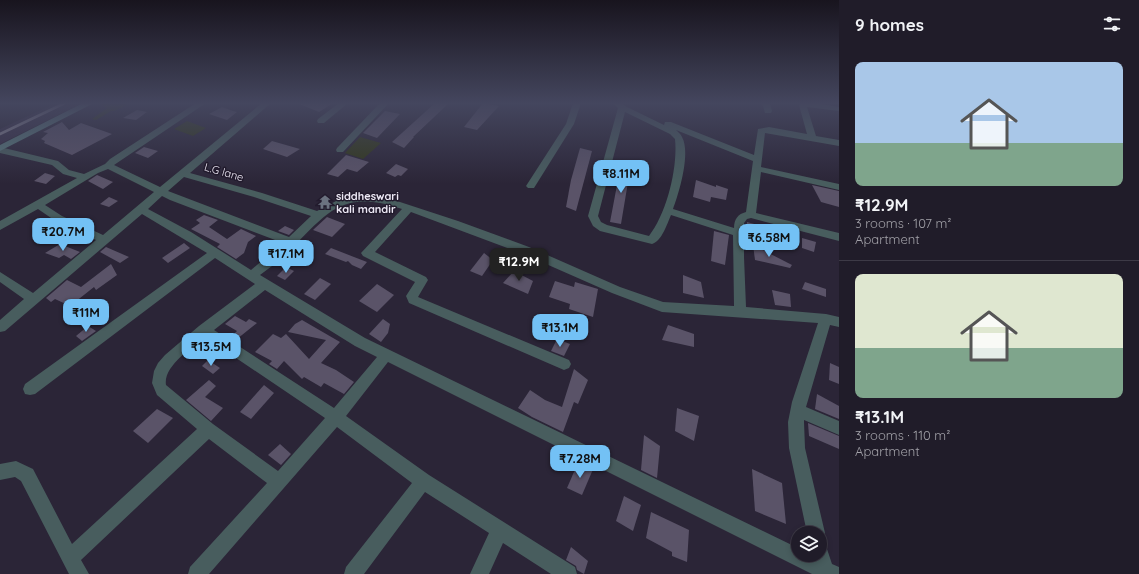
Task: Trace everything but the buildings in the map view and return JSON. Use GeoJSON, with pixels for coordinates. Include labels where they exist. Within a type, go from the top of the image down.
{"type":"FeatureCollection","features":[{"type":"Feature","properties":{"kind":"street"},"geometry":{"type":"LineString","coordinates":[[0,149],[38,130]]}},
{"type":"Feature","properties":{"kind":"street"},"geometry":{"type":"LineString","coordinates":[[0,226],[85,177],[108,166],[113,161],[161,130]]}},
{"type":"Feature","properties":{"kind":"street"},"geometry":{"type":"LineString","coordinates":[[0,327],[235,130]]}},
{"type":"Feature","properties":{"kind":"street"},"geometry":{"type":"LineString","coordinates":[[340,150],[359,130]]}},
{"type":"Feature","properties":{"kind":"street"},"geometry":{"type":"LineString","coordinates":[[531,186],[566,130]]}},
{"type":"Feature","properties":{"kind":"street"},"geometry":{"type":"LineString","coordinates":[[616,130],[593,216],[597,224],[604,228],[652,240],[668,211],[680,163],[678,137],[669,130]]}},
{"type":"Feature","properties":{"kind":"street"},"geometry":{"type":"LineString","coordinates":[[681,130],[758,164],[839,187]]}},
{"type":"Feature","properties":{"kind":"street"},"geometry":{"type":"LineString","coordinates":[[751,215],[762,130],[839,143]]}},
{"type":"Feature","properties":{"kind":"street"},"geometry":{"type":"LineString","coordinates":[[810,130],[812,138]]}},
{"type":"Feature","properties":{"kind":"street"},"geometry":{"type":"LineString","coordinates":[[0,149],[55,163],[66,172],[85,177]]}},
{"type":"Feature","properties":{"kind":"street"},"geometry":{"type":"LineString","coordinates":[[108,166],[161,192],[291,242]]}},
{"type":"Feature","properties":{"kind":"street","name":"L.G lane"},"geometry":{"type":"LineString","coordinates":[[183,174],[258,195],[318,216]]}},
{"type":"Feature","properties":{"kind":"street"},"geometry":{"type":"LineString","coordinates":[[252,276],[318,216],[334,205],[344,201],[360,198],[389,202],[495,238],[656,305],[675,309],[740,312],[833,321],[797,410],[797,448],[814,526]]}},
{"type":"Feature","properties":{"kind":"street"},"geometry":{"type":"LineString","coordinates":[[38,205],[62,220],[105,240]]}},
{"type":"Feature","properties":{"kind":"street"},"geometry":{"type":"LineString","coordinates":[[409,208],[367,253],[422,280],[412,296],[413,300],[564,364]]}},
{"type":"Feature","properties":{"kind":"street"},"geometry":{"type":"LineString","coordinates":[[142,209],[187,235],[341,332],[526,425],[825,568]]}},
{"type":"Feature","properties":{"kind":"street"},"geometry":{"type":"LineString","coordinates":[[668,211],[739,233]]}},
{"type":"Feature","properties":{"kind":"street"},"geometry":{"type":"LineString","coordinates":[[740,312],[738,257],[739,222],[741,218],[751,215],[839,237]]}},
{"type":"Feature","properties":{"kind":"street"},"geometry":{"type":"LineString","coordinates":[[30,389],[215,253]]}},
{"type":"Feature","properties":{"kind":"street"},"geometry":{"type":"LineString","coordinates":[[0,276],[33,299]]}},
{"type":"Feature","properties":{"kind":"street"},"geometry":{"type":"LineString","coordinates":[[264,284],[204,330],[168,361],[161,370],[158,381],[160,388],[164,393],[208,429],[279,482]]}},
{"type":"Feature","properties":{"kind":"street"},"geometry":{"type":"LineString","coordinates":[[204,330],[336,417],[424,481],[568,574]]}},
{"type":"Feature","properties":{"kind":"street"},"geometry":{"type":"LineString","coordinates":[[197,574],[336,417],[386,355]]}},
{"type":"Feature","properties":{"kind":"street"},"geometry":{"type":"LineString","coordinates":[[797,410],[839,428]]}},
{"type":"Feature","properties":{"kind":"street"},"geometry":{"type":"LineString","coordinates":[[70,558],[208,429]]}},
{"type":"Feature","properties":{"kind":"street"},"geometry":{"type":"LineString","coordinates":[[0,472],[16,469],[27,475],[46,509],[70,558],[80,574]]}},
{"type":"Feature","properties":{"kind":"street"},"geometry":{"type":"LineString","coordinates":[[353,574],[424,481]]}},
{"type":"Feature","properties":{"kind":"street"},"geometry":{"type":"LineString","coordinates":[[479,574],[500,530]]}},
{"type":"Feature","properties":{"kind":"shaded area"},"geometry":{"type":"Polygon","coordinates":[[[0,130],[28,130],[0,144],[0,130]]]}},
{"type":"Feature","properties":{"kind":"green space"},"geometry":{"type":"Polygon","coordinates":[[[176,130],[203,130],[193,136],[176,130]]]}},
{"type":"Feature","properties":{"kind":"green space"},"geometry":{"type":"Polygon","coordinates":[[[360,137],[381,143],[363,159],[345,153],[360,137]]]}},
{"type":"Feature","properties":{"kind":"railway"},"geometry":{"type":"LineString","coordinates":[[0,134],[9,130]]}},
{"type":"Feature","properties":{"kind":"place","name":"siddheswari kali mandir"},"geometry":{"type":"Point","coordinates":[325,202]}}]}
